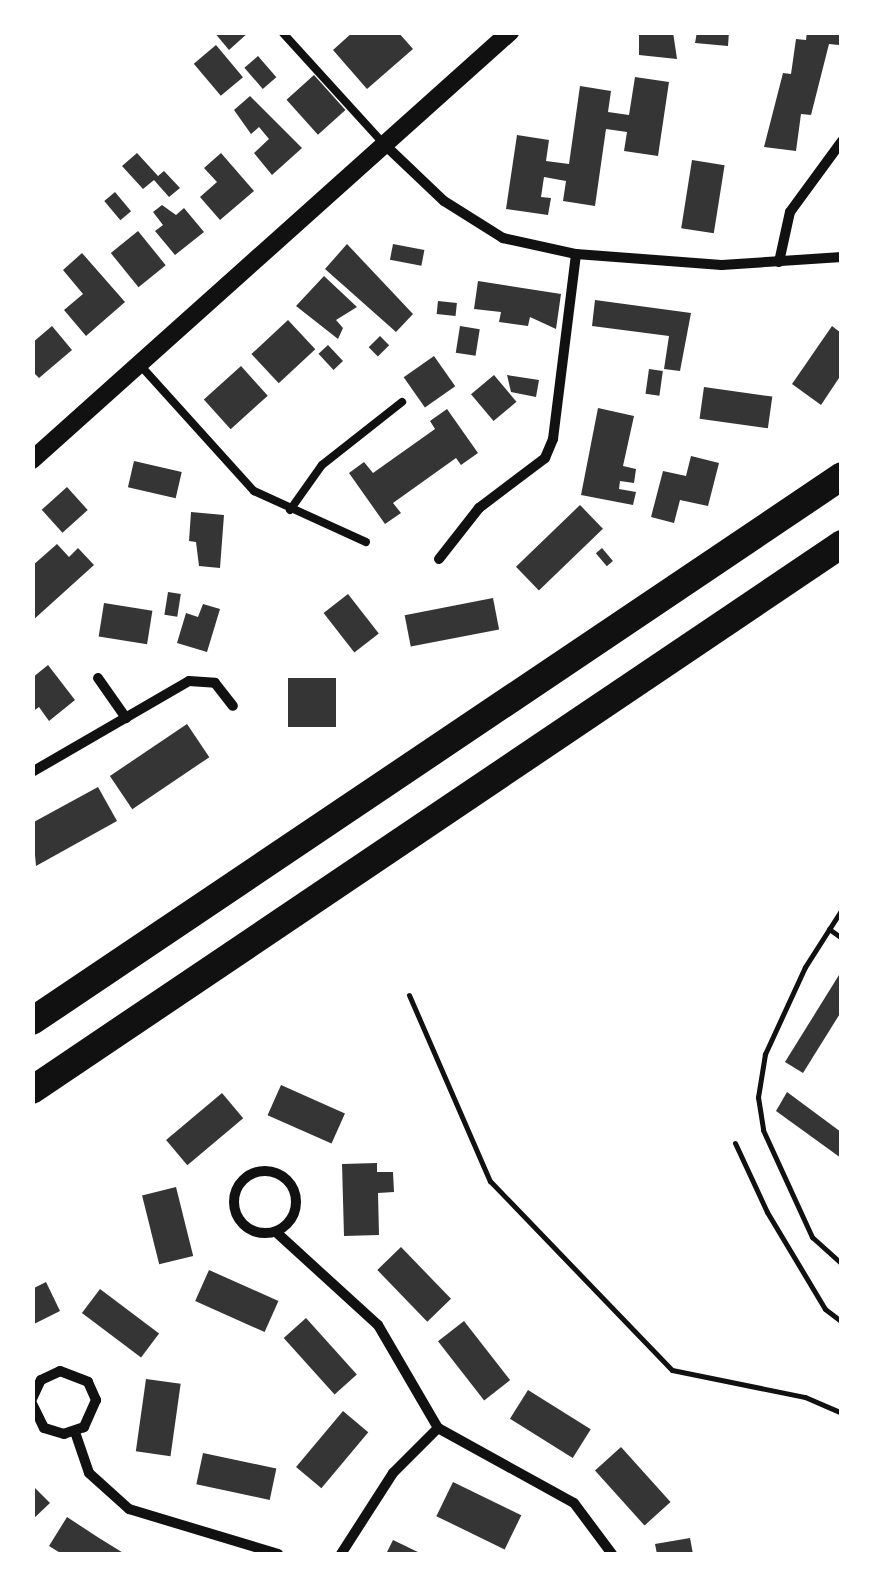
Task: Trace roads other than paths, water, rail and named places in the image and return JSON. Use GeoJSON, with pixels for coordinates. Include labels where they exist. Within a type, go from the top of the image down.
{"type":"FeatureCollection","features":[{"type":"Feature","properties":{"kind":"highway"},"geometry":{"type":"LineString","coordinates":[[32,1021],[842,476]]}},
{"type":"Feature","properties":{"kind":"highway"},"geometry":{"type":"LineString","coordinates":[[32,1090],[842,544]]}},
{"type":"Feature","properties":{"kind":"street"},"geometry":{"type":"LineString","coordinates":[[32,460],[510,32]]}},
{"type":"Feature","properties":{"kind":"street"},"geometry":{"type":"LineString","coordinates":[[779,262],[790,212],[842,142]]}},
{"type":"Feature","properties":{"kind":"street"},"geometry":{"type":"LineString","coordinates":[[384,145],[444,201],[503,238],[576,254],[722,265],[842,257]]}},
{"type":"Feature","properties":{"kind":"street"},"geometry":{"type":"LineString","coordinates":[[439,559],[479,508],[546,458],[556,420],[576,254]]}},
{"type":"Feature","properties":{"kind":"street"},"geometry":{"type":"LineString","coordinates":[[98,678],[126,718]]}},
{"type":"Feature","properties":{"kind":"street"},"geometry":{"type":"LineString","coordinates":[[32,772],[188,681],[215,682],[232,706]]}},
{"type":"Feature","properties":{"kind":"street"},"geometry":{"type":"LineString","coordinates":[[276,1232],[296,1210],[294,1190],[271,1171],[251,1174],[236,1188],[234,1209],[254,1232],[276,1232],[378,1325],[438,1428],[574,1503],[612,1554]]}},
{"type":"Feature","properties":{"kind":"street"},"geometry":{"type":"LineString","coordinates":[[70,1372],[88,1382],[95,1411],[75,1432],[44,1428],[32,1401],[50,1374],[70,1372]]}},
{"type":"Feature","properties":{"kind":"street"},"geometry":{"type":"LineString","coordinates":[[341,1554],[394,1473],[438,1428]]}},
{"type":"Feature","properties":{"kind":"street"},"geometry":{"type":"LineString","coordinates":[[75,1432],[90,1473],[129,1509],[278,1554]]}},
{"type":"Feature","properties":{"kind":"lane"},"geometry":{"type":"LineString","coordinates":[[282,32],[384,145]]}},
{"type":"Feature","properties":{"kind":"lane"},"geometry":{"type":"LineString","coordinates":[[140,365],[254,491],[366,542]]}},
{"type":"Feature","properties":{"kind":"lane"},"geometry":{"type":"LineString","coordinates":[[290,510],[322,465],[402,402]]}}]}
